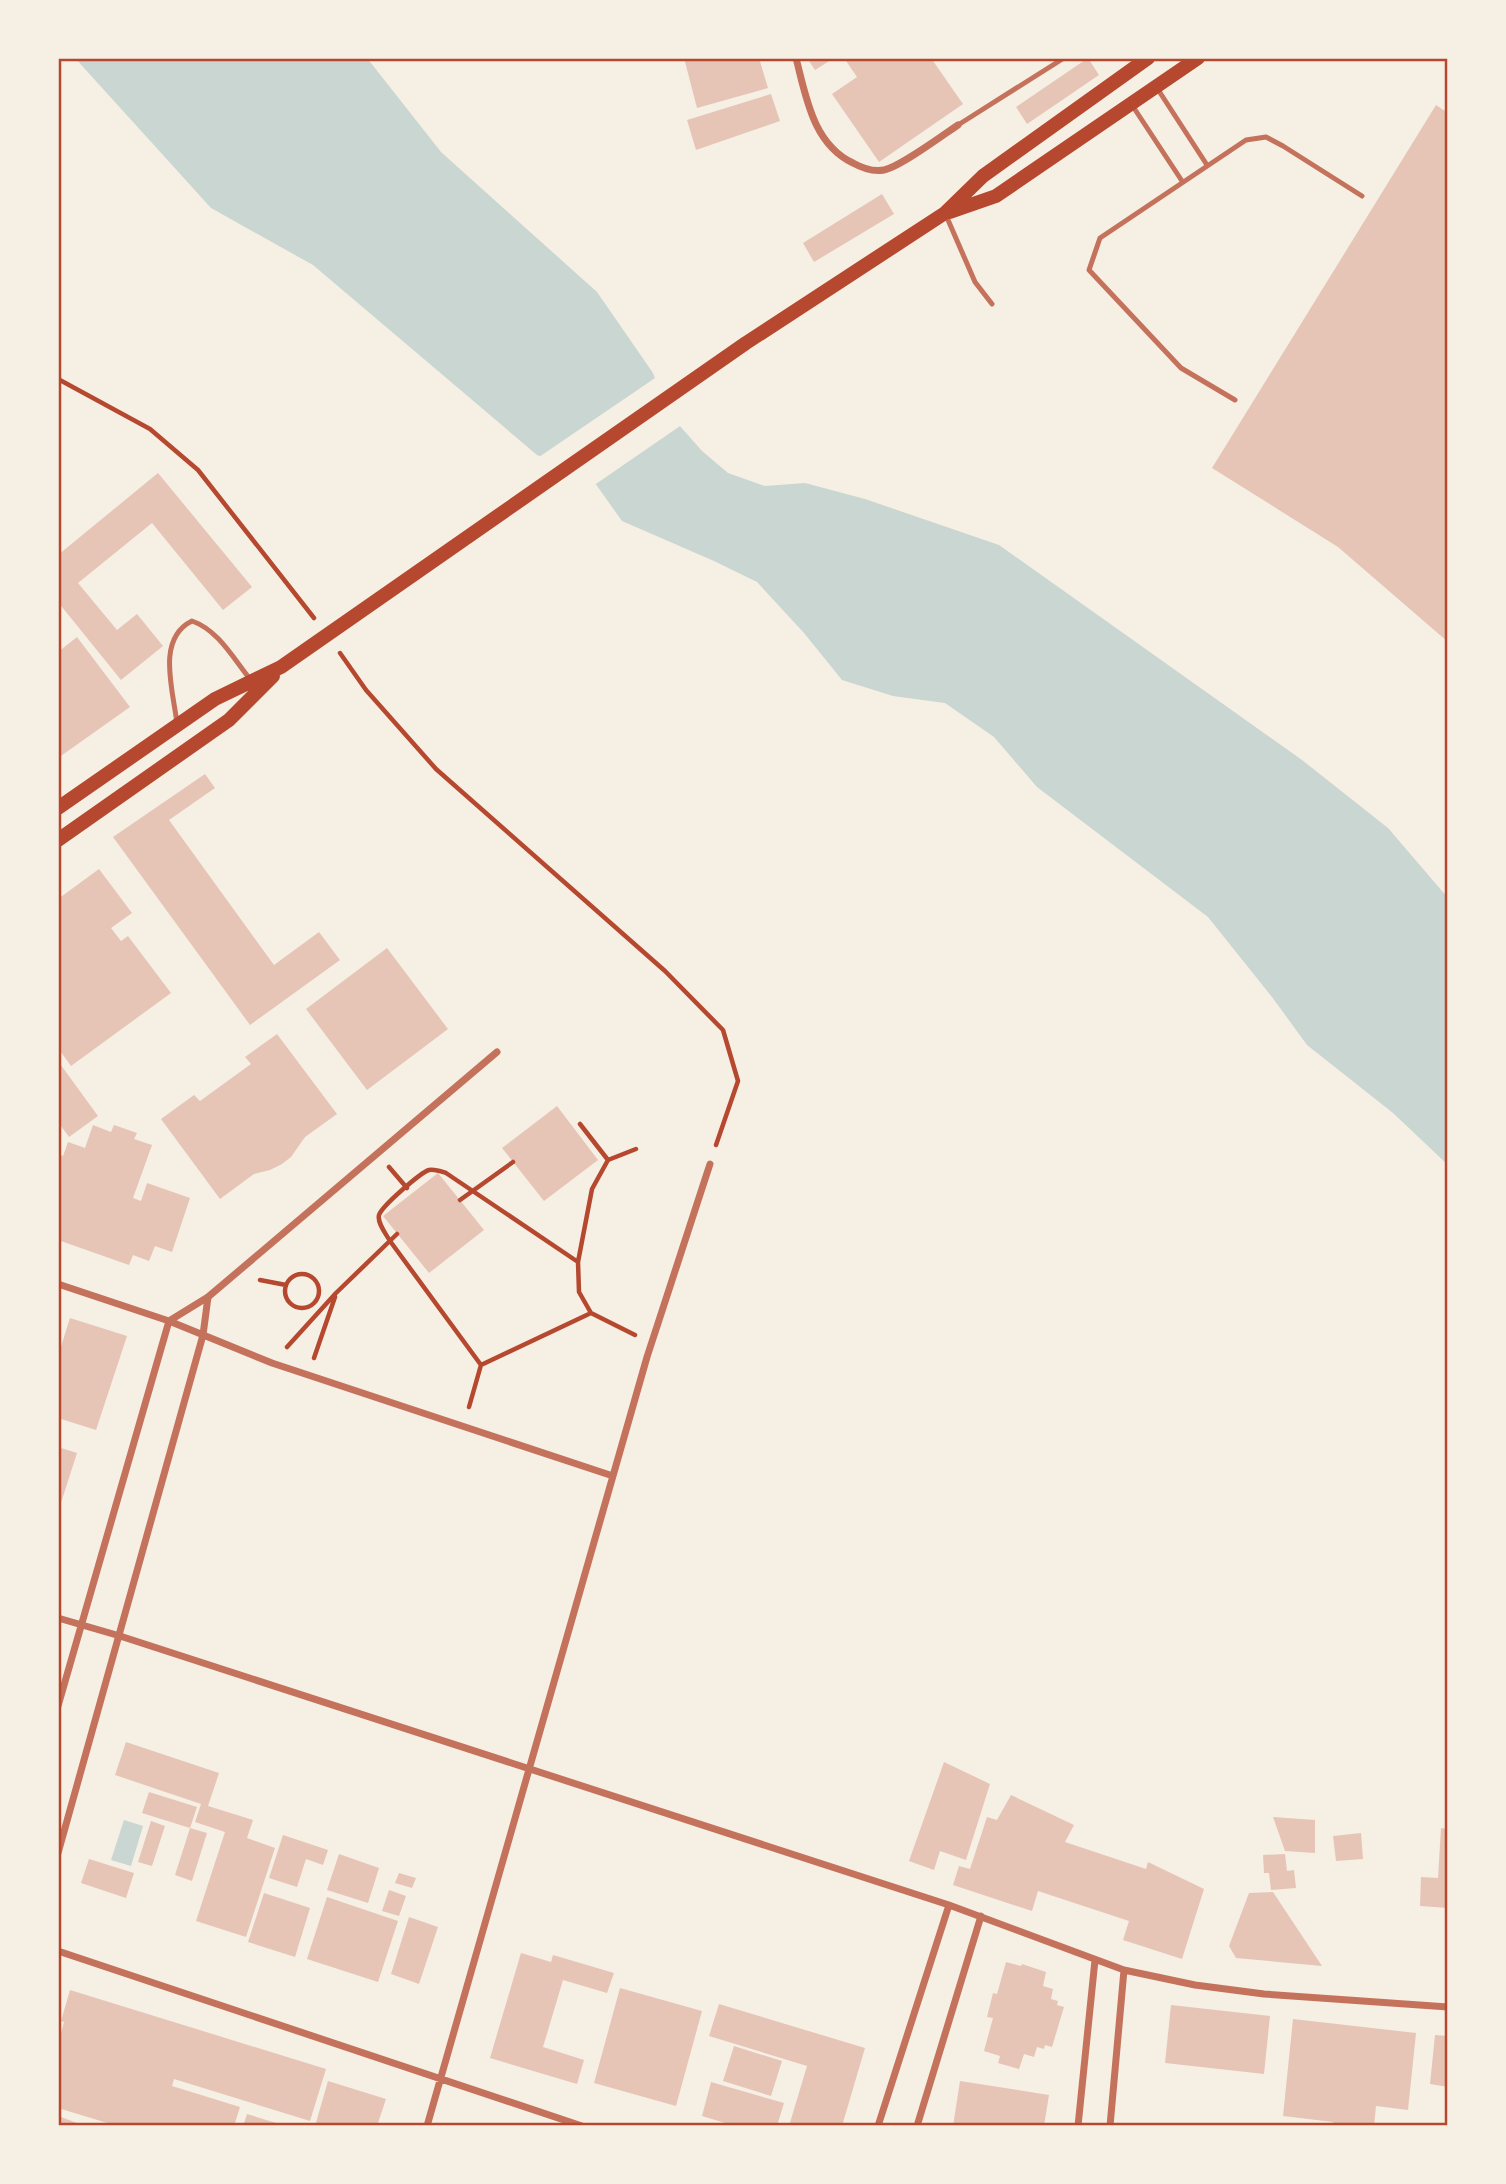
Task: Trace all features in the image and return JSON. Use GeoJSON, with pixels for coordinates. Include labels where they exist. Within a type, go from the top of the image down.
{"type":"FeatureCollection","features":[{"type":"Feature","properties":{"kind":"main road"},"geometry":{"type":"LineString","coordinates":[[58,808],[215,699],[281,667],[746,343],[945,213],[982,176],[1148,58]]}},
{"type":"Feature","properties":{"kind":"main road"},"geometry":{"type":"LineString","coordinates":[[945,213],[996,196],[1198,58]]}},
{"type":"Feature","properties":{"kind":"main road"},"geometry":{"type":"LineString","coordinates":[[1130,103],[1126,86],[1132,70]]}},
{"type":"Feature","properties":{"kind":"main road"},"geometry":{"type":"LineString","coordinates":[[58,839],[229,720],[281,667]]}},
{"type":"Feature","properties":{"kind":"street"},"geometry":{"type":"LineString","coordinates":[[796,58],[812,118],[824,139],[842,158],[865,169],[885,170],[958,125]]}},
{"type":"Feature","properties":{"kind":"street"},"geometry":{"type":"LineString","coordinates":[[58,1706],[169,1321],[208,1297],[497,1052]]}},
{"type":"Feature","properties":{"kind":"street"},"geometry":{"type":"LineString","coordinates":[[427,2126],[652,1343],[710,1164]]}},
{"type":"Feature","properties":{"kind":"street"},"geometry":{"type":"LineString","coordinates":[[58,1284],[169,1321],[309,1376],[465,1425],[613,1476]]}},
{"type":"Feature","properties":{"kind":"street"},"geometry":{"type":"LineString","coordinates":[[58,1853],[203,1335],[208,1297]]}},
{"type":"Feature","properties":{"kind":"street"},"geometry":{"type":"LineString","coordinates":[[58,1618],[949,1905],[1124,1970],[1195,1985],[1264,1994],[1448,2007]]}},
{"type":"Feature","properties":{"kind":"street"},"geometry":{"type":"LineString","coordinates":[[877,2126],[949,1905]]}},
{"type":"Feature","properties":{"kind":"street"},"geometry":{"type":"LineString","coordinates":[[917,2126],[981,1916]]}},
{"type":"Feature","properties":{"kind":"street"},"geometry":{"type":"LineString","coordinates":[[58,1951],[582,2126]]}},
{"type":"Feature","properties":{"kind":"street"},"geometry":{"type":"LineString","coordinates":[[1079,2126],[1095,1960]]}},
{"type":"Feature","properties":{"kind":"street"},"geometry":{"type":"LineString","coordinates":[[1110,2126],[1124,1970]]}},
{"type":"Feature","properties":{"kind":"lane"},"geometry":{"type":"LineString","coordinates":[[958,125],[1064,58]]}},
{"type":"Feature","properties":{"kind":"lane"},"geometry":{"type":"LineString","coordinates":[[1156,86],[1207,165]]}},
{"type":"Feature","properties":{"kind":"lane"},"geometry":{"type":"LineString","coordinates":[[1130,103],[1182,181]]}},
{"type":"Feature","properties":{"kind":"lane"},"geometry":{"type":"LineString","coordinates":[[1235,400],[1181,368],[1089,270],[1100,239],[1246,140],[1266,137],[1362,196]]}},
{"type":"Feature","properties":{"kind":"lane"},"geometry":{"type":"LineString","coordinates":[[945,213],[975,282],[992,303]]}},
{"type":"Feature","properties":{"kind":"lane"},"geometry":{"type":"LineString","coordinates":[[177,725],[170,651],[182,626],[192,621],[205,626],[219,639],[251,682]]}},
{"type":"Feature","properties":{"kind":"path"},"geometry":{"type":"LineString","coordinates":[[58,379],[150,429],[198,470],[315,619]]}},
{"type":"Feature","properties":{"kind":"path"},"geometry":{"type":"LineString","coordinates":[[337,650],[366,690],[436,769],[665,971],[723,1030],[738,1081],[710,1164]]}},
{"type":"Feature","properties":{"kind":"path"},"geometry":{"type":"LineString","coordinates":[[580,1124],[608,1160]]}},
{"type":"Feature","properties":{"kind":"path"},"geometry":{"type":"LineString","coordinates":[[636,1149],[608,1160],[592,1189],[578,1262],[579,1292],[591,1313],[652,1343]]}},
{"type":"Feature","properties":{"kind":"path"},"geometry":{"type":"LineString","coordinates":[[460,1200],[513,1162]]}},
{"type":"Feature","properties":{"kind":"path"},"geometry":{"type":"LineString","coordinates":[[481,1365],[390,1241],[379,1221],[387,1203],[426,1171],[446,1173],[578,1262]]}},
{"type":"Feature","properties":{"kind":"path"},"geometry":{"type":"LineString","coordinates":[[272,1363],[336,1293],[397,1234]]}},
{"type":"Feature","properties":{"kind":"path"},"geometry":{"type":"LineString","coordinates":[[301,1274],[312,1278],[318,1286],[318,1297],[305,1308],[290,1303],[285,1293],[288,1282],[301,1274]]}},
{"type":"Feature","properties":{"kind":"path"},"geometry":{"type":"LineString","coordinates":[[309,1376],[336,1293]]}},
{"type":"Feature","properties":{"kind":"path"},"geometry":{"type":"LineString","coordinates":[[465,1425],[481,1365],[591,1313]]}},
{"type":"Feature","properties":{"kind":"shaded area"},"geometry":{"type":"Polygon","coordinates":[[[75,58],[367,58],[441,152],[597,292],[653,373],[663,400],[569,466],[537,455],[313,265],[211,208],[75,58]]]}},
{"type":"Feature","properties":{"kind":"shaded area"},"geometry":{"type":"Polygon","coordinates":[[[679,425],[702,451],[728,473],[765,486],[805,483],[865,499],[999,545],[1302,760],[1388,828],[1448,898],[1448,1165],[1393,1113],[1307,1045],[1208,917],[1037,787],[994,737],[945,703],[893,696],[842,680],[757,582],[622,521],[595,483],[679,425]]]}},
{"type":"Feature","properties":{"kind":"shaded area"},"geometry":{"type":"Polygon","coordinates":[[[124,1820],[143,1826],[131,1866],[111,1860],[124,1820]]]}},
{"type":"Feature","properties":{"kind":"pier"},"geometry":{"type":"Polygon","coordinates":[[[658,376],[667,401],[683,424],[593,486],[573,470],[536,459],[658,376]]]}},
{"type":"Feature","properties":{"kind":"building"},"geometry":{"type":"Polygon","coordinates":[[[684,58],[759,58],[768,88],[697,108],[684,58]]]}},
{"type":"Feature","properties":{"kind":"building"},"geometry":{"type":"Polygon","coordinates":[[[807,58],[834,58],[815,70],[807,58]]]}},
{"type":"Feature","properties":{"kind":"building"},"geometry":{"type":"Polygon","coordinates":[[[844,58],[931,58],[963,104],[879,162],[832,94],[857,77],[844,58]]]}},
{"type":"Feature","properties":{"kind":"building"},"geometry":{"type":"Polygon","coordinates":[[[1088,58],[1099,75],[1027,124],[1016,107],[1088,58]]]}},
{"type":"Feature","properties":{"kind":"building"},"geometry":{"type":"Polygon","coordinates":[[[771,94],[780,121],[696,150],[687,120],[771,94]]]}},
{"type":"Feature","properties":{"kind":"building"},"geometry":{"type":"Polygon","coordinates":[[[1436,105],[1448,113],[1448,642],[1338,547],[1212,468],[1436,105]]]}},
{"type":"Feature","properties":{"kind":"building"},"geometry":{"type":"Polygon","coordinates":[[[882,194],[894,214],[814,262],[803,243],[882,194]]]}},
{"type":"Feature","properties":{"kind":"building"},"geometry":{"type":"Polygon","coordinates":[[[158,473],[252,587],[223,610],[152,523],[78,583],[117,630],[137,614],[163,646],[121,680],[58,602],[58,555],[158,473]]]}},
{"type":"Feature","properties":{"kind":"building"},"geometry":{"type":"Polygon","coordinates":[[[77,637],[130,707],[58,758],[58,652],[77,637]]]}},
{"type":"Feature","properties":{"kind":"building"},"geometry":{"type":"Polygon","coordinates":[[[205,774],[215,788],[169,820],[274,965],[319,932],[340,960],[250,1025],[113,837],[205,774]]]}},
{"type":"Feature","properties":{"kind":"building"},"geometry":{"type":"Polygon","coordinates":[[[99,869],[132,913],[111,928],[121,941],[128,936],[171,993],[71,1066],[58,1048],[58,899],[99,869]]]}},
{"type":"Feature","properties":{"kind":"building"},"geometry":{"type":"Polygon","coordinates":[[[387,948],[448,1029],[367,1090],[306,1009],[387,948]]]}},
{"type":"Feature","properties":{"kind":"building"},"geometry":{"type":"Polygon","coordinates":[[[277,1034],[337,1114],[305,1137],[291,1157],[282,1164],[254,1174],[220,1199],[161,1119],[194,1095],[200,1101],[251,1064],[245,1057],[277,1034]]]}},
{"type":"Feature","properties":{"kind":"building"},"geometry":{"type":"Polygon","coordinates":[[[58,1061],[98,1116],[69,1137],[58,1122],[58,1061]]]}},
{"type":"Feature","properties":{"kind":"building"},"geometry":{"type":"Polygon","coordinates":[[[557,1106],[598,1160],[544,1201],[502,1148],[557,1106]]]}},
{"type":"Feature","properties":{"kind":"building"},"geometry":{"type":"Polygon","coordinates":[[[93,1125],[111,1132],[114,1125],[137,1133],[134,1139],[152,1145],[133,1198],[141,1201],[147,1183],[190,1198],[172,1252],[155,1246],[149,1261],[133,1255],[129,1265],[58,1240],[58,1154],[63,1156],[68,1142],[85,1148],[93,1125]]]}},
{"type":"Feature","properties":{"kind":"building"},"geometry":{"type":"Polygon","coordinates":[[[438,1173],[484,1230],[429,1273],[383,1216],[438,1173]]]}},
{"type":"Feature","properties":{"kind":"building"},"geometry":{"type":"Polygon","coordinates":[[[70,1318],[127,1336],[96,1430],[58,1418],[58,1356],[70,1318]]]}},
{"type":"Feature","properties":{"kind":"building"},"geometry":{"type":"Polygon","coordinates":[[[58,1447],[77,1453],[58,1512],[58,1447]]]}},
{"type":"Feature","properties":{"kind":"building"},"geometry":{"type":"Polygon","coordinates":[[[126,1742],[219,1773],[208,1806],[253,1820],[247,1838],[275,1848],[246,1937],[196,1921],[225,1832],[195,1822],[201,1804],[115,1775],[126,1742]]]}},
{"type":"Feature","properties":{"kind":"building"},"geometry":{"type":"Polygon","coordinates":[[[944,1762],[990,1784],[966,1860],[940,1851],[934,1870],[909,1861],[944,1762]]]}},
{"type":"Feature","properties":{"kind":"building"},"geometry":{"type":"Polygon","coordinates":[[[149,1792],[197,1807],[190,1828],[142,1813],[149,1792]]]}},
{"type":"Feature","properties":{"kind":"building"},"geometry":{"type":"Polygon","coordinates":[[[1011,1795],[1074,1825],[1065,1842],[1146,1869],[1148,1862],[1204,1889],[1182,1959],[1123,1940],[1129,1921],[1038,1891],[1032,1911],[953,1885],[959,1866],[970,1869],[987,1817],[997,1820],[1011,1795]]]}},
{"type":"Feature","properties":{"kind":"building"},"geometry":{"type":"Polygon","coordinates":[[[1273,1817],[1315,1820],[1315,1853],[1285,1851],[1273,1817]]]}},
{"type":"Feature","properties":{"kind":"building"},"geometry":{"type":"Polygon","coordinates":[[[151,1821],[165,1826],[152,1866],[138,1862],[151,1821]]]}},
{"type":"Feature","properties":{"kind":"building"},"geometry":{"type":"Polygon","coordinates":[[[190,1828],[207,1833],[192,1881],[175,1875],[190,1828]]]}},
{"type":"Feature","properties":{"kind":"building"},"geometry":{"type":"Polygon","coordinates":[[[1441,1828],[1448,1829],[1448,1908],[1420,1906],[1421,1877],[1438,1878],[1441,1828]]]}},
{"type":"Feature","properties":{"kind":"building"},"geometry":{"type":"Polygon","coordinates":[[[1361,1833],[1363,1859],[1336,1861],[1333,1836],[1361,1833]]]}},
{"type":"Feature","properties":{"kind":"building"},"geometry":{"type":"Polygon","coordinates":[[[283,1835],[328,1850],[323,1865],[306,1859],[297,1887],[269,1878],[283,1835]]]}},
{"type":"Feature","properties":{"kind":"building"},"geometry":{"type":"Polygon","coordinates":[[[339,1854],[379,1868],[368,1903],[327,1890],[339,1854]]]}},
{"type":"Feature","properties":{"kind":"building"},"geometry":{"type":"Polygon","coordinates":[[[1285,1854],[1287,1871],[1294,1870],[1296,1888],[1271,1890],[1269,1873],[1264,1873],[1263,1855],[1285,1854]]]}},
{"type":"Feature","properties":{"kind":"building"},"geometry":{"type":"Polygon","coordinates":[[[89,1859],[134,1873],[126,1898],[81,1883],[89,1859]]]}},
{"type":"Feature","properties":{"kind":"building"},"geometry":{"type":"Polygon","coordinates":[[[399,1873],[416,1878],[412,1888],[395,1883],[399,1873]]]}},
{"type":"Feature","properties":{"kind":"building"},"geometry":{"type":"Polygon","coordinates":[[[389,1890],[406,1896],[399,1916],[382,1911],[389,1890]]]}},
{"type":"Feature","properties":{"kind":"building"},"geometry":{"type":"Polygon","coordinates":[[[1273,1892],[1322,1966],[1236,1958],[1229,1946],[1249,1893],[1273,1892]]]}},
{"type":"Feature","properties":{"kind":"building"},"geometry":{"type":"Polygon","coordinates":[[[264,1893],[310,1908],[295,1957],[248,1942],[264,1893]]]}},
{"type":"Feature","properties":{"kind":"building"},"geometry":{"type":"Polygon","coordinates":[[[327,1897],[398,1921],[378,1982],[307,1959],[327,1897]]]}},
{"type":"Feature","properties":{"kind":"building"},"geometry":{"type":"Polygon","coordinates":[[[409,1917],[438,1927],[419,1984],[391,1974],[409,1917]]]}},
{"type":"Feature","properties":{"kind":"building"},"geometry":{"type":"Polygon","coordinates":[[[521,1953],[551,1962],[553,1955],[614,1973],[607,1993],[563,1980],[543,2047],[584,2060],[577,2084],[490,2058],[521,1953]]]}},
{"type":"Feature","properties":{"kind":"building"},"geometry":{"type":"Polygon","coordinates":[[[1006,1962],[1046,1972],[1043,1986],[1053,1989],[1051,1999],[1064,2007],[1052,2047],[1037,2047],[1034,2057],[1024,2054],[1019,2069],[998,2063],[1000,2056],[984,2051],[993,2018],[987,2017],[993,1993],[997,1994],[1006,1962]]]}},
{"type":"Feature","properties":{"kind":"building"},"geometry":{"type":"Polygon","coordinates":[[[620,1988],[702,2011],[676,2106],[594,2083],[620,1988]]]}},
{"type":"Feature","properties":{"kind":"building"},"geometry":{"type":"Polygon","coordinates":[[[70,1990],[326,2069],[310,2121],[174,2079],[172,2086],[240,2107],[234,2126],[117,2126],[58,2108],[58,2044],[70,1990]]]}},
{"type":"Feature","properties":{"kind":"building"},"geometry":{"type":"Polygon","coordinates":[[[719,2004],[865,2048],[842,2126],[789,2126],[807,2066],[709,2036],[719,2004]]]}},
{"type":"Feature","properties":{"kind":"building"},"geometry":{"type":"Polygon","coordinates":[[[1171,2005],[1270,2016],[1264,2074],[1165,2063],[1171,2005]]]}},
{"type":"Feature","properties":{"kind":"building"},"geometry":{"type":"Polygon","coordinates":[[[1293,2019],[1416,2033],[1408,2110],[1376,2106],[1374,2126],[1333,2126],[1333,2122],[1283,2116],[1293,2019]]]}},
{"type":"Feature","properties":{"kind":"building"},"geometry":{"type":"Polygon","coordinates":[[[1435,2035],[1448,2036],[1448,2087],[1430,2084],[1435,2035]]]}},
{"type":"Feature","properties":{"kind":"building"},"geometry":{"type":"Polygon","coordinates":[[[734,2046],[782,2061],[771,2096],[723,2081],[734,2046]]]}},
{"type":"Feature","properties":{"kind":"building"},"geometry":{"type":"Polygon","coordinates":[[[328,2081],[386,2099],[377,2126],[315,2126],[328,2081]]]}},
{"type":"Feature","properties":{"kind":"building"},"geometry":{"type":"Polygon","coordinates":[[[960,2081],[1049,2095],[1044,2126],[953,2126],[960,2081]]]}},
{"type":"Feature","properties":{"kind":"building"},"geometry":{"type":"Polygon","coordinates":[[[711,2082],[784,2103],[777,2126],[735,2126],[702,2116],[711,2082]]]}},
{"type":"Feature","properties":{"kind":"building"},"geometry":{"type":"Polygon","coordinates":[[[247,2114],[286,2126],[243,2126],[247,2114]]]}},
{"type":"Feature","properties":{"kind":"building"},"geometry":{"type":"Polygon","coordinates":[[[61,2117],[85,2126],[58,2126],[61,2117]]]}}]}
